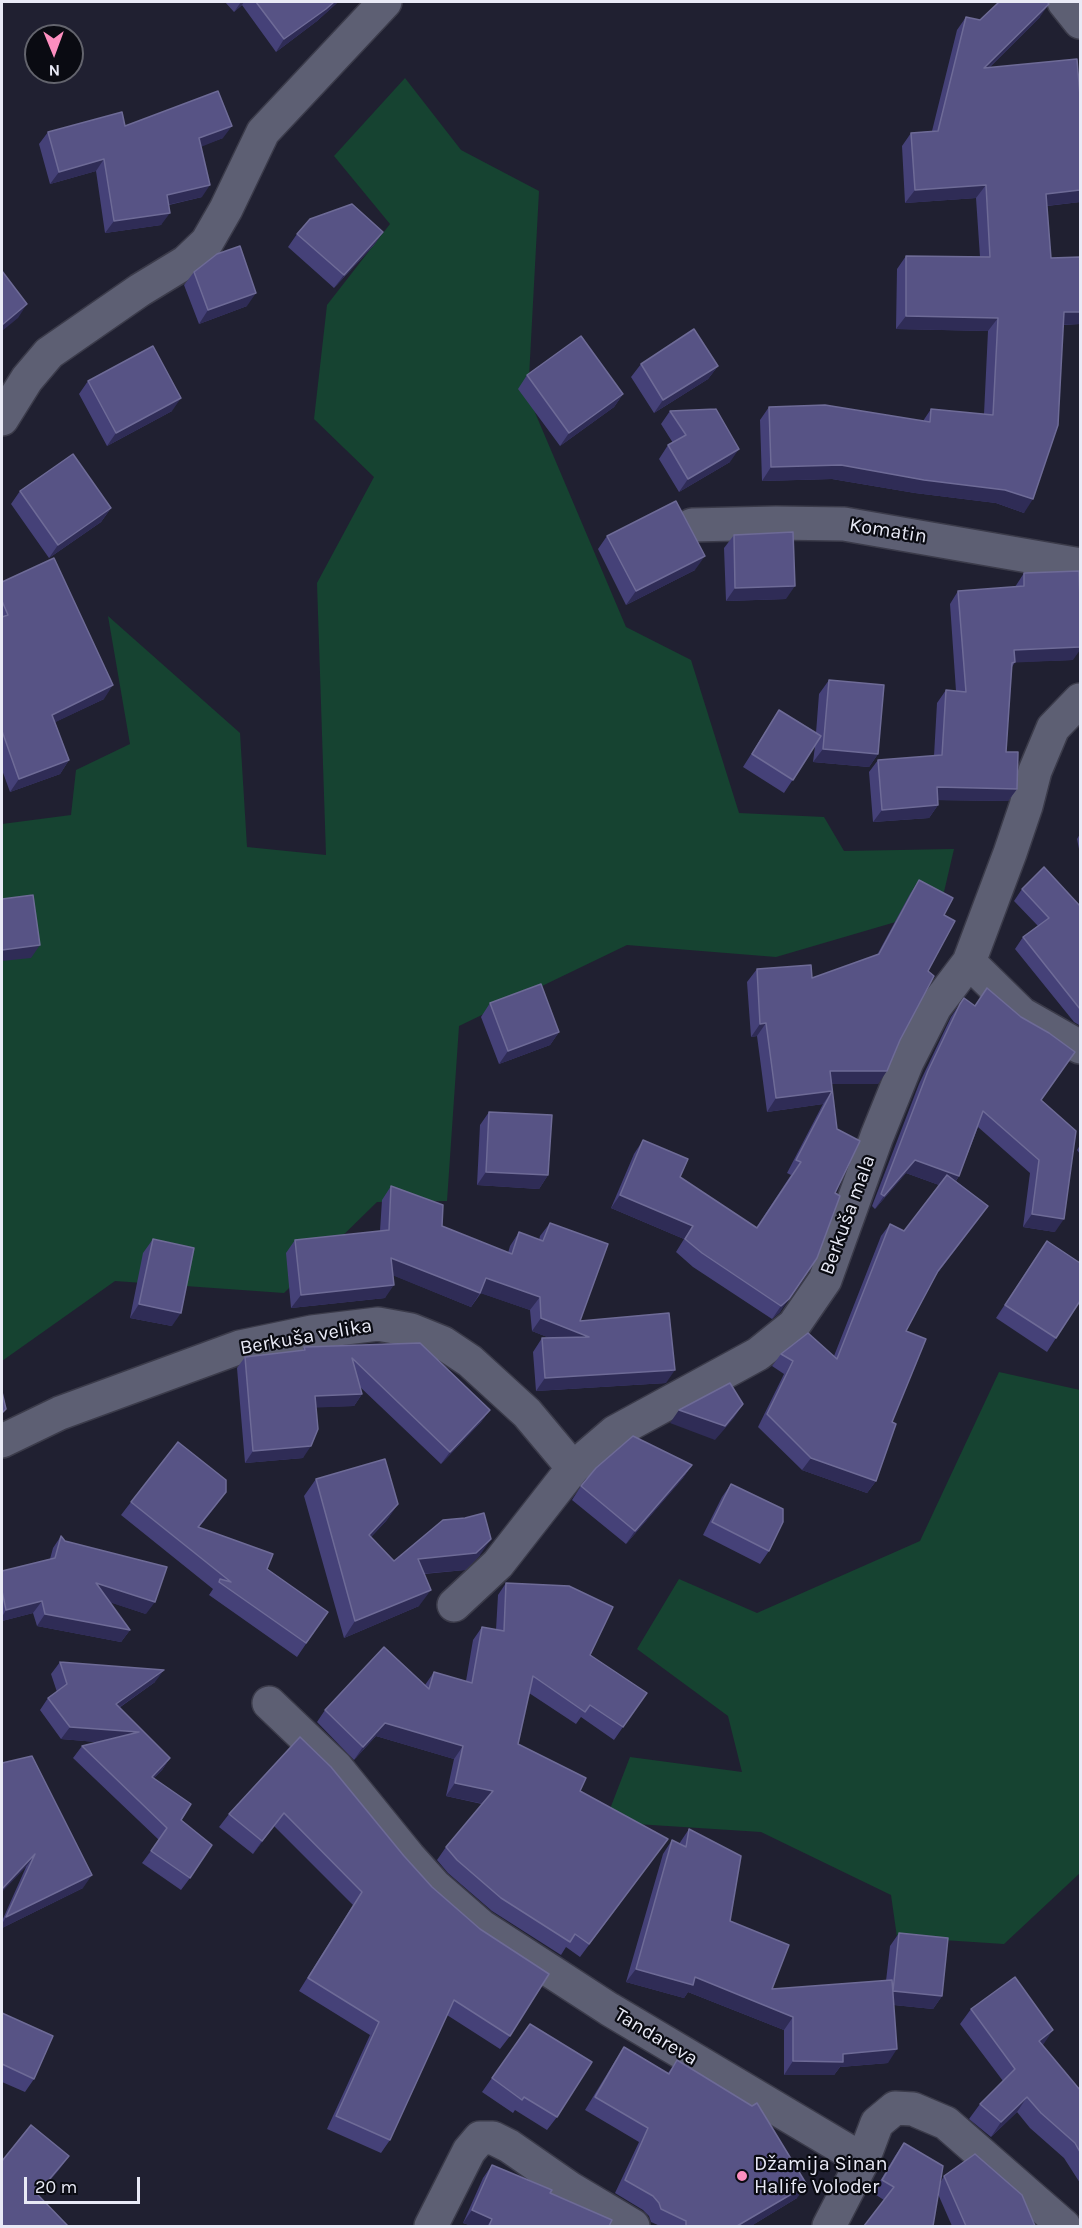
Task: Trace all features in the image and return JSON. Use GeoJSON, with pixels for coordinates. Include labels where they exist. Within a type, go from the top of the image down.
{"type":"FeatureCollection","features":[{"type":"Feature","properties":{"kind":"street"},"geometry":{"type":"LineString","coordinates":[[2,419],[27,379],[49,353],[140,290],[186,262],[207,242],[263,132],[385,2]]}},
{"type":"Feature","properties":{"kind":"street"},"geometry":{"type":"LineString","coordinates":[[1064,2],[1080,22]]}},
{"type":"Feature","properties":{"kind":"street","name":"Komatin"},"geometry":{"type":"LineString","coordinates":[[692,525],[844,524],[1080,565]]}},
{"type":"Feature","properties":{"kind":"street","name":"Berkuša mala"},"geometry":{"type":"LineString","coordinates":[[454,1605],[498,1564],[573,1468],[615,1432],[758,1354],[794,1325],[825,1280],[877,1136],[907,1062],[935,1007],[969,962],[1010,853],[1035,771],[1053,728],[1080,700]]}},
{"type":"Feature","properties":{"kind":"street"},"geometry":{"type":"LineString","coordinates":[[969,962],[1022,1014],[1080,1047]]}},
{"type":"Feature","properties":{"kind":"street","name":"Berkuša velika"},"geometry":{"type":"LineString","coordinates":[[2,1441],[60,1413],[240,1347],[312,1332],[378,1324],[411,1329],[443,1343],[470,1361],[527,1413],[573,1468]]}},
{"type":"Feature","properties":{"kind":"street","name":"Tandareva"},"geometry":{"type":"LineString","coordinates":[[269,1703],[336,1767],[435,1886],[481,1926],[609,2009],[863,2160]]}},
{"type":"Feature","properties":{"kind":"street"},"geometry":{"type":"LineString","coordinates":[[829,2226],[863,2160],[877,2122],[895,2108],[913,2109],[946,2123],[1064,2226]]}},
{"type":"Feature","properties":{"kind":"street"},"geometry":{"type":"LineString","coordinates":[[430,2226],[469,2151],[480,2138],[493,2138],[509,2146],[571,2189],[633,2226]]}},
{"type":"Feature","properties":{"kind":"green space"},"geometry":{"type":"Polygon","coordinates":[[[405,78],[461,150],[539,191],[528,396],[626,627],[691,660],[739,813],[824,817],[844,851],[954,849],[940,909],[776,957],[627,945],[459,1026],[447,1201],[377,1202],[284,1293],[115,1281],[2,1361],[2,824],[71,815],[76,770],[130,744],[108,616],[240,733],[247,847],[326,855],[317,583],[374,477],[314,419],[327,305],[390,224],[334,156],[405,78]]]}},
{"type":"Feature","properties":{"kind":"green space"},"geometry":{"type":"Polygon","coordinates":[[[999,1372],[1080,1390],[1080,1873],[1004,1944],[897,1937],[891,1895],[761,1832],[605,1822],[630,1757],[742,1772],[728,1716],[637,1649],[679,1579],[757,1613],[920,1541],[999,1372]]]}},
{"type":"Feature","properties":{"kind":"building"},"geometry":{"type":"Polygon","coordinates":[[[256,2],[334,2],[284,39],[256,2]]]}},
{"type":"Feature","properties":{"kind":"building"},"geometry":{"type":"Polygon","coordinates":[[[999,2],[1047,2],[1049,4],[984,68],[1077,59],[1080,96],[1080,190],[1046,194],[1051,258],[1080,257],[1080,312],[1064,312],[1058,425],[1033,499],[1005,490],[924,480],[841,465],[771,467],[769,407],[825,405],[930,422],[931,409],[993,415],[998,318],[906,316],[906,256],[990,257],[986,185],[915,190],[911,133],[938,131],[966,17],[980,20],[999,2]]]}},
{"type":"Feature","properties":{"kind":"building"},"geometry":{"type":"Polygon","coordinates":[[[218,91],[232,126],[199,138],[210,185],[167,195],[170,213],[114,221],[104,159],[59,172],[48,132],[122,112],[125,126],[218,91]]]}},
{"type":"Feature","properties":{"kind":"building"},"geometry":{"type":"Polygon","coordinates":[[[352,204],[383,232],[344,275],[297,234],[310,219],[352,204]]]}},
{"type":"Feature","properties":{"kind":"building"},"geometry":{"type":"Polygon","coordinates":[[[240,246],[256,293],[208,310],[194,272],[217,254],[240,246]]]}},
{"type":"Feature","properties":{"kind":"building"},"geometry":{"type":"Polygon","coordinates":[[[2,271],[27,304],[2,325],[2,271]]]}},
{"type":"Feature","properties":{"kind":"building"},"geometry":{"type":"Polygon","coordinates":[[[694,329],[718,366],[663,400],[641,364],[694,329]]]}},
{"type":"Feature","properties":{"kind":"building"},"geometry":{"type":"Polygon","coordinates":[[[581,336],[623,394],[569,433],[527,375],[581,336]]]}},
{"type":"Feature","properties":{"kind":"building"},"geometry":{"type":"Polygon","coordinates":[[[153,346],[181,398],[116,433],[88,381],[153,346]]]}},
{"type":"Feature","properties":{"kind":"building"},"geometry":{"type":"Polygon","coordinates":[[[716,409],[739,449],[688,479],[668,445],[686,435],[670,411],[716,409]]]}},
{"type":"Feature","properties":{"kind":"building"},"geometry":{"type":"Polygon","coordinates":[[[73,454],[111,508],[58,545],[20,491],[73,454]]]}},
{"type":"Feature","properties":{"kind":"building"},"geometry":{"type":"Polygon","coordinates":[[[676,501],[705,556],[636,591],[607,536],[676,501]]]}},
{"type":"Feature","properties":{"kind":"building"},"geometry":{"type":"Polygon","coordinates":[[[793,532],[795,586],[735,588],[734,535],[793,532]]]}},
{"type":"Feature","properties":{"kind":"building"},"geometry":{"type":"Polygon","coordinates":[[[54,558],[113,685],[52,715],[69,760],[19,779],[2,731],[2,617],[8,615],[2,601],[2,582],[54,558]]]}},
{"type":"Feature","properties":{"kind":"building"},"geometry":{"type":"Polygon","coordinates":[[[1079,571],[1080,647],[1014,650],[1015,662],[1012,663],[1006,752],[1018,752],[1017,789],[937,787],[938,805],[882,810],[878,760],[942,755],[946,690],[966,692],[958,591],[1024,586],[1024,573],[1079,571]]]}},
{"type":"Feature","properties":{"kind":"building"},"geometry":{"type":"Polygon","coordinates":[[[829,680],[884,685],[878,754],[823,749],[829,680]]]}},
{"type":"Feature","properties":{"kind":"building"},"geometry":{"type":"Polygon","coordinates":[[[779,710],[821,736],[793,780],[752,754],[779,710]]]}},
{"type":"Feature","properties":{"kind":"building"},"geometry":{"type":"Polygon","coordinates":[[[1044,867],[1080,906],[1080,1009],[1023,937],[1049,918],[1022,889],[1044,867]]]}},
{"type":"Feature","properties":{"kind":"building"},"geometry":{"type":"Polygon","coordinates":[[[919,880],[953,898],[944,915],[955,921],[928,971],[934,976],[900,1040],[887,1071],[830,1071],[837,1129],[860,1141],[835,1193],[840,1196],[817,1258],[789,1299],[781,1306],[685,1239],[693,1226],[620,1195],[643,1140],[688,1159],[680,1177],[757,1228],[801,1162],[796,1160],[832,1091],[776,1098],[766,1023],[760,1024],[757,969],[811,965],[812,978],[879,954],[919,880]]]}},
{"type":"Feature","properties":{"kind":"building"},"geometry":{"type":"Polygon","coordinates":[[[33,895],[40,945],[2,950],[2,899],[33,895]]]}},
{"type":"Feature","properties":{"kind":"building"},"geometry":{"type":"Polygon","coordinates":[[[541,984],[559,1032],[508,1051],[490,1003],[541,984]]]}},
{"type":"Feature","properties":{"kind":"building"},"geometry":{"type":"Polygon","coordinates":[[[987,988],[1021,1017],[1049,1033],[1075,1052],[1041,1100],[1076,1131],[1064,1219],[1032,1214],[1039,1160],[983,1111],[959,1176],[915,1160],[884,1196],[881,1194],[928,1071],[960,1004],[964,998],[975,1006],[987,988]]]}},
{"type":"Feature","properties":{"kind":"building"},"geometry":{"type":"Polygon","coordinates":[[[489,1112],[552,1115],[548,1175],[486,1172],[489,1112]]]}},
{"type":"Feature","properties":{"kind":"building"},"geometry":{"type":"Polygon","coordinates":[[[947,1175],[988,1206],[938,1271],[906,1331],[926,1339],[892,1422],[896,1424],[876,1481],[811,1458],[767,1414],[793,1361],[781,1354],[808,1333],[837,1359],[890,1224],[904,1231],[947,1175]]]}},
{"type":"Feature","properties":{"kind":"building"},"geometry":{"type":"Polygon","coordinates":[[[391,1186],[443,1205],[442,1226],[512,1254],[519,1232],[543,1241],[550,1223],[608,1244],[580,1321],[669,1313],[675,1370],[545,1378],[542,1338],[589,1337],[541,1318],[540,1297],[486,1278],[480,1293],[391,1258],[394,1285],[301,1295],[295,1240],[389,1230],[391,1186]]]}},
{"type":"Feature","properties":{"kind":"building"},"geometry":{"type":"Polygon","coordinates":[[[153,1239],[194,1248],[181,1313],[139,1304],[153,1239]]]}},
{"type":"Feature","properties":{"kind":"building"},"geometry":{"type":"Polygon","coordinates":[[[1047,1241],[1080,1263],[1080,1301],[1056,1338],[1005,1305],[1047,1241]]]}},
{"type":"Feature","properties":{"kind":"building"},"geometry":{"type":"Polygon","coordinates":[[[420,1343],[490,1410],[450,1452],[352,1358],[362,1394],[315,1396],[318,1429],[311,1446],[253,1451],[245,1357],[305,1350],[304,1347],[420,1343]]]}},
{"type":"Feature","properties":{"kind":"building"},"geometry":{"type":"Polygon","coordinates":[[[730,1383],[743,1404],[725,1426],[679,1410],[730,1383]]]}},
{"type":"Feature","properties":{"kind":"building"},"geometry":{"type":"Polygon","coordinates":[[[2,1392],[6,1409],[2,1413],[2,1392]]]}},
{"type":"Feature","properties":{"kind":"building"},"geometry":{"type":"Polygon","coordinates":[[[633,1436],[692,1465],[635,1531],[581,1486],[596,1468],[633,1436]]]}},
{"type":"Feature","properties":{"kind":"building"},"geometry":{"type":"Polygon","coordinates":[[[178,1442],[226,1480],[226,1492],[198,1527],[273,1554],[267,1569],[328,1612],[306,1643],[219,1582],[220,1579],[231,1582],[131,1502],[178,1442]]]}},
{"type":"Feature","properties":{"kind":"building"},"geometry":{"type":"Polygon","coordinates":[[[385,1459],[398,1504],[369,1535],[394,1561],[443,1520],[484,1513],[491,1539],[476,1553],[418,1559],[431,1590],[355,1621],[316,1479],[385,1459]]]}},
{"type":"Feature","properties":{"kind":"building"},"geometry":{"type":"Polygon","coordinates":[[[731,1484],[783,1509],[783,1522],[769,1551],[712,1522],[731,1484]]]}},
{"type":"Feature","properties":{"kind":"building"},"geometry":{"type":"Polygon","coordinates":[[[61,1536],[65,1541],[167,1567],[155,1602],[96,1583],[130,1630],[45,1614],[42,1601],[6,1610],[2,1591],[2,1571],[55,1558],[61,1536]]]}},
{"type":"Feature","properties":{"kind":"building"},"geometry":{"type":"Polygon","coordinates":[[[506,1583],[569,1586],[613,1607],[590,1655],[647,1693],[623,1727],[590,1705],[585,1712],[533,1676],[518,1744],[586,1778],[580,1791],[668,1839],[589,1944],[575,1934],[570,1942],[501,1898],[457,1860],[446,1847],[493,1791],[455,1783],[463,1746],[385,1723],[363,1747],[325,1710],[384,1647],[429,1689],[434,1672],[472,1683],[482,1627],[504,1631],[506,1583]]]}},
{"type":"Feature","properties":{"kind":"building"},"geometry":{"type":"Polygon","coordinates":[[[60,1662],[164,1670],[116,1704],[170,1758],[152,1777],[191,1804],[181,1820],[212,1845],[190,1878],[151,1851],[167,1828],[82,1746],[139,1732],[70,1727],[48,1698],[67,1684],[60,1662]]]}},
{"type":"Feature","properties":{"kind":"building"},"geometry":{"type":"Polygon","coordinates":[[[300,1737],[331,1767],[432,1887],[480,1929],[549,1974],[510,2036],[454,2000],[390,2140],[336,2116],[379,2022],[308,1978],[362,1892],[284,1813],[262,1841],[229,1814],[300,1737]]]}},
{"type":"Feature","properties":{"kind":"building"},"geometry":{"type":"Polygon","coordinates":[[[32,1756],[92,1875],[6,1917],[35,1854],[2,1889],[2,1763],[32,1756]]]}},
{"type":"Feature","properties":{"kind":"building"},"geometry":{"type":"Polygon","coordinates":[[[689,1829],[741,1856],[730,1921],[789,1945],[772,1989],[892,1980],[897,2049],[843,2054],[843,2062],[793,2061],[793,2017],[695,1977],[693,1985],[636,1969],[672,1840],[686,1847],[689,1829]]]}},
{"type":"Feature","properties":{"kind":"building"},"geometry":{"type":"Polygon","coordinates":[[[899,1933],[948,1938],[942,1996],[893,1991],[899,1933]]]}},
{"type":"Feature","properties":{"kind":"building"},"geometry":{"type":"Polygon","coordinates":[[[1015,1977],[1053,2030],[1039,2041],[1080,2090],[1080,2152],[1075,2143],[1041,2113],[1027,2097],[1001,2122],[980,2104],[1015,2069],[971,2009],[1015,1977]]]}},
{"type":"Feature","properties":{"kind":"building"},"geometry":{"type":"Polygon","coordinates":[[[2,2013],[53,2036],[34,2079],[2,2064],[2,2013]]]}},
{"type":"Feature","properties":{"kind":"building"},"geometry":{"type":"Polygon","coordinates":[[[530,2024],[592,2062],[557,2117],[524,2097],[522,2100],[492,2078],[530,2024]]]}},
{"type":"Feature","properties":{"kind":"building"},"geometry":{"type":"Polygon","coordinates":[[[624,2047],[669,2074],[677,2060],[752,2106],[757,2103],[807,2185],[737,2226],[686,2226],[686,2221],[661,2209],[653,2196],[625,2180],[648,2128],[595,2097],[624,2047]]]}},
{"type":"Feature","properties":{"kind":"building"},"geometry":{"type":"Polygon","coordinates":[[[31,2125],[69,2156],[37,2194],[68,2226],[2,2226],[2,2161],[31,2125]]]}},
{"type":"Feature","properties":{"kind":"building"},"geometry":{"type":"Polygon","coordinates":[[[904,2143],[943,2166],[933,2226],[864,2226],[894,2187],[882,2180],[904,2143]]]}},
{"type":"Feature","properties":{"kind":"building"},"geometry":{"type":"Polygon","coordinates":[[[975,2154],[1022,2195],[1035,2226],[966,2226],[944,2176],[975,2154]]]}},
{"type":"Feature","properties":{"kind":"building"},"geometry":{"type":"Polygon","coordinates":[[[492,2165],[552,2190],[550,2193],[612,2220],[609,2226],[489,2226],[492,2219],[472,2210],[492,2165]]]}},
{"type":"Feature","properties":{"kind":"place","name":"Džamija Sinan Halife Voloder"},"geometry":{"type":"Point","coordinates":[742,2176]}}]}
